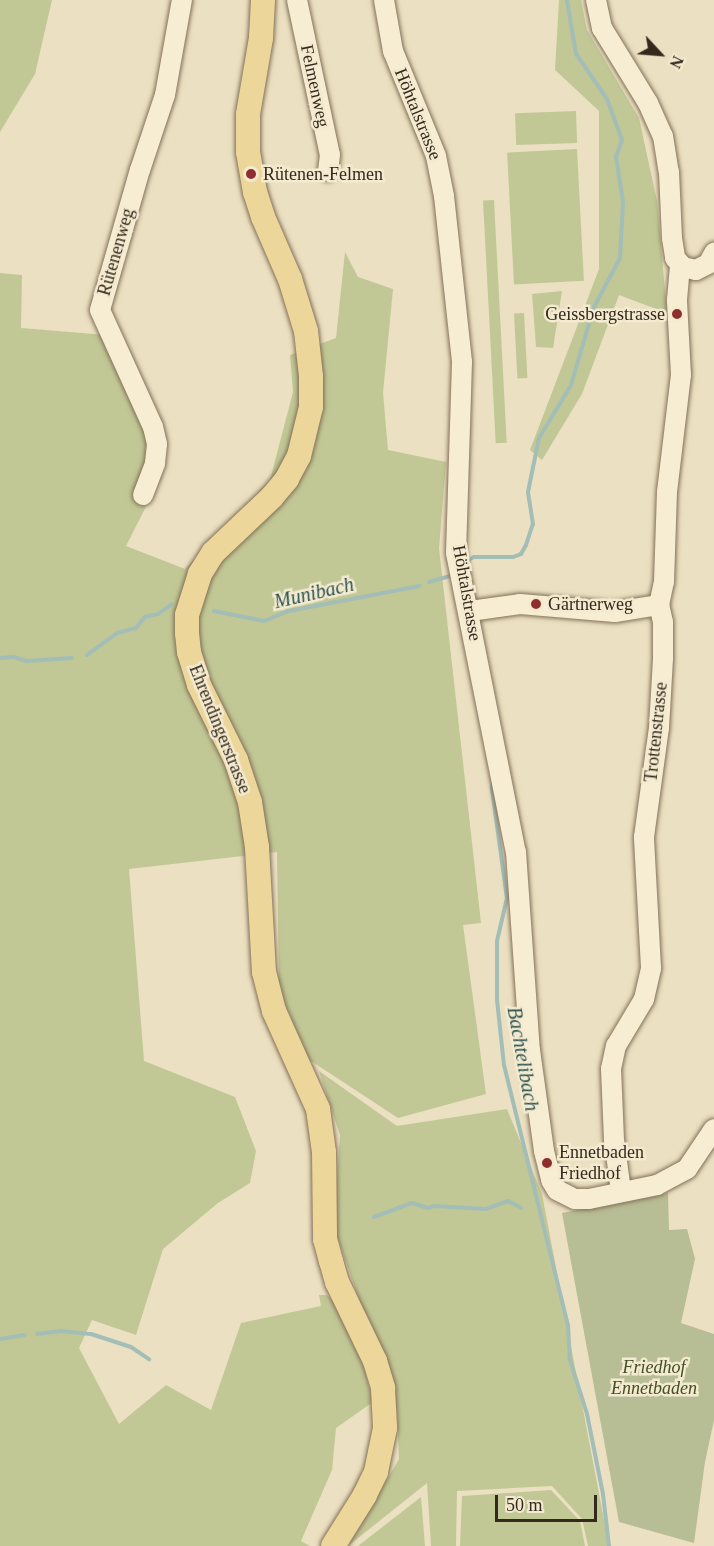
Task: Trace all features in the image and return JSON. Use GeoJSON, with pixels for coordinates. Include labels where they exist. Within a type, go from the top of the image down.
{"type":"FeatureCollection","features":[{"type":"Feature","properties":{"kind":"main road","name":"Ehrendingerstrasse"},"geometry":{"type":"LineString","coordinates":[[263,0],[261,38],[248,114],[248,152],[253,183],[263,217],[302,312],[310,351],[311,407],[302,448],[287,478],[272,496],[213,553],[200,574],[187,615],[187,633],[189,652],[199,685],[236,760],[252,811],[257,847],[264,972],[274,1011],[318,1109],[324,1152],[325,1239],[337,1282],[372,1355],[383,1388],[385,1428],[376,1472],[365,1496],[333,1546]]}},
{"type":"Feature","properties":{"kind":"street","name":"Rütenenweg"},"geometry":{"type":"LineString","coordinates":[[143,495],[154,469],[157,444],[153,427],[100,310],[165,95],[182,0]]}},
{"type":"Feature","properties":{"kind":"street","name":"Felmenweg"},"geometry":{"type":"LineString","coordinates":[[297,0],[330,155],[328,171]]}},
{"type":"Feature","properties":{"kind":"street","name":"Höhtalstrasse"},"geometry":{"type":"LineString","coordinates":[[384,0],[393,51],[436,156],[444,196],[462,362],[456,553],[470,611],[516,852],[530,1050],[544,1152],[551,1180],[557,1190],[575,1199],[621,1191]]}},
{"type":"Feature","properties":{"kind":"street"},"geometry":{"type":"LineString","coordinates":[[596,0],[602,28],[648,103],[663,136],[669,172],[675,258],[680,265],[689,270],[701,269],[708,264],[714,253]]}},
{"type":"Feature","properties":{"kind":"street","name":"Trottenstrasse"},"geometry":{"type":"LineString","coordinates":[[621,1191],[614,1140],[611,1069],[616,1046],[644,999],[651,968],[644,837],[659,728],[663,622],[659,605],[663,582],[667,492],[681,375],[677,288],[680,265]]}},
{"type":"Feature","properties":{"kind":"street"},"geometry":{"type":"LineString","coordinates":[[470,611],[520,604],[615,612],[659,605]]}},
{"type":"Feature","properties":{"kind":"street"},"geometry":{"type":"LineString","coordinates":[[621,1191],[657,1185],[679,1175],[694,1162],[714,1129]]}},
{"type":"Feature","properties":{"kind":"green space"},"geometry":{"type":"Polygon","coordinates":[[[0,0],[52,0],[35,74],[0,132],[0,0]]]}},
{"type":"Feature","properties":{"kind":"green space"},"geometry":{"type":"Polygon","coordinates":[[[559,0],[581,0],[587,30],[639,118],[657,201],[667,313],[619,295],[582,394],[542,460],[530,450],[599,269],[599,111],[555,70],[559,0]]]}},
{"type":"Feature","properties":{"kind":"green space"},"geometry":{"type":"Polygon","coordinates":[[[576,111],[577,143],[516,145],[515,113],[576,111]]]}},
{"type":"Feature","properties":{"kind":"green space"},"geometry":{"type":"Polygon","coordinates":[[[577,149],[584,281],[514,284],[507,153],[577,149]]]}},
{"type":"Feature","properties":{"kind":"green space"},"geometry":{"type":"Polygon","coordinates":[[[494,200],[507,443],[496,443],[483,201],[494,200]]]}},
{"type":"Feature","properties":{"kind":"green space"},"geometry":{"type":"Polygon","coordinates":[[[345,252],[358,277],[393,289],[383,393],[388,450],[446,462],[439,548],[481,923],[463,925],[486,1094],[398,1118],[308,1059],[279,989],[277,852],[129,869],[144,1061],[235,1097],[256,1151],[250,1183],[218,1203],[163,1249],[136,1335],[92,1320],[79,1348],[119,1424],[166,1385],[211,1410],[241,1323],[321,1306],[319,1295],[327,1295],[336,1304],[361,1356],[373,1402],[336,1428],[332,1470],[301,1541],[310,1546],[0,1546],[0,273],[22,275],[21,328],[118,336],[161,423],[161,477],[126,546],[185,569],[270,480],[293,392],[290,355],[336,338],[345,252]]]}},
{"type":"Feature","properties":{"kind":"green space"},"geometry":{"type":"Polygon","coordinates":[[[562,291],[553,348],[536,347],[532,294],[562,291]]]}},
{"type":"Feature","properties":{"kind":"green space"},"geometry":{"type":"Polygon","coordinates":[[[524,313],[527,378],[517,378],[514,314],[524,313]]]}},
{"type":"Feature","properties":{"kind":"green space"},"geometry":{"type":"Polygon","coordinates":[[[319,1071],[397,1126],[507,1109],[542,1194],[609,1546],[588,1546],[582,1519],[552,1486],[457,1491],[456,1546],[431,1546],[427,1483],[348,1546],[399,1459],[397,1409],[334,1227],[340,1135],[319,1071]]]}},
{"type":"Feature","properties":{"kind":"green space","name":"Friedhof Ennetbaden"},"geometry":{"type":"Polygon","coordinates":[[[668,1193],[669,1230],[687,1229],[695,1259],[681,1323],[714,1334],[714,1420],[705,1462],[694,1543],[619,1522],[562,1213],[668,1193]]]}},
{"type":"Feature","properties":{"kind":"green space"},"geometry":{"type":"Polygon","coordinates":[[[551,1490],[580,1521],[585,1546],[460,1546],[462,1496],[551,1490]]]}},
{"type":"Feature","properties":{"kind":"green space"},"geometry":{"type":"Polygon","coordinates":[[[421,1497],[425,1546],[358,1546],[421,1497]]]}},
{"type":"Feature","properties":{"kind":"waterway","name":"Bachtelibach"},"geometry":{"type":"LineString","coordinates":[[466,561],[474,557],[513,557],[521,554],[526,545],[533,524],[528,492],[539,438],[571,385],[594,307],[620,258],[623,202],[616,157],[622,140],[607,99],[576,54],[567,0]]}},
{"type":"Feature","properties":{"kind":"waterway","name":"Munibach"},"geometry":{"type":"LineString","coordinates":[[429,582],[453,575]]}},
{"type":"Feature","properties":{"kind":"waterway","name":"Munibach"},"geometry":{"type":"LineString","coordinates":[[214,611],[264,621],[289,611],[420,586]]}},
{"type":"Feature","properties":{"kind":"waterway","name":"Munibach"},"geometry":{"type":"LineString","coordinates":[[87,655],[117,633],[136,628],[145,617],[158,614],[172,604]]}},
{"type":"Feature","properties":{"kind":"waterway","name":"Munibach"},"geometry":{"type":"LineString","coordinates":[[0,658],[14,657],[26,661],[72,658]]}},
{"type":"Feature","properties":{"kind":"waterway","name":"Bachtelibach"},"geometry":{"type":"LineString","coordinates":[[493,779],[492,789],[507,898],[497,941],[497,1000],[504,1065],[568,1325],[570,1360],[587,1414],[603,1494],[609,1546]]}},
{"type":"Feature","properties":{"kind":"waterway"},"geometry":{"type":"LineString","coordinates":[[374,1217],[412,1203],[428,1208],[434,1206],[486,1209],[508,1201],[521,1208]]}},
{"type":"Feature","properties":{"kind":"waterway"},"geometry":{"type":"LineString","coordinates":[[37,1334],[61,1331],[91,1334],[131,1347],[149,1359]]}},
{"type":"Feature","properties":{"kind":"waterway"},"geometry":{"type":"LineString","coordinates":[[0,1339],[25,1335]]}},
{"type":"Feature","properties":{"kind":"place","name":"Rütenen-Felmen"},"geometry":{"type":"Point","coordinates":[251,174]}},
{"type":"Feature","properties":{"kind":"place","name":"Geissbergstrasse"},"geometry":{"type":"Point","coordinates":[677,314]}},
{"type":"Feature","properties":{"kind":"place","name":"Gärtnerweg"},"geometry":{"type":"Point","coordinates":[536,604]}},
{"type":"Feature","properties":{"kind":"place","name":"Ennetbaden Friedhof"},"geometry":{"type":"Point","coordinates":[547,1163]}}]}
